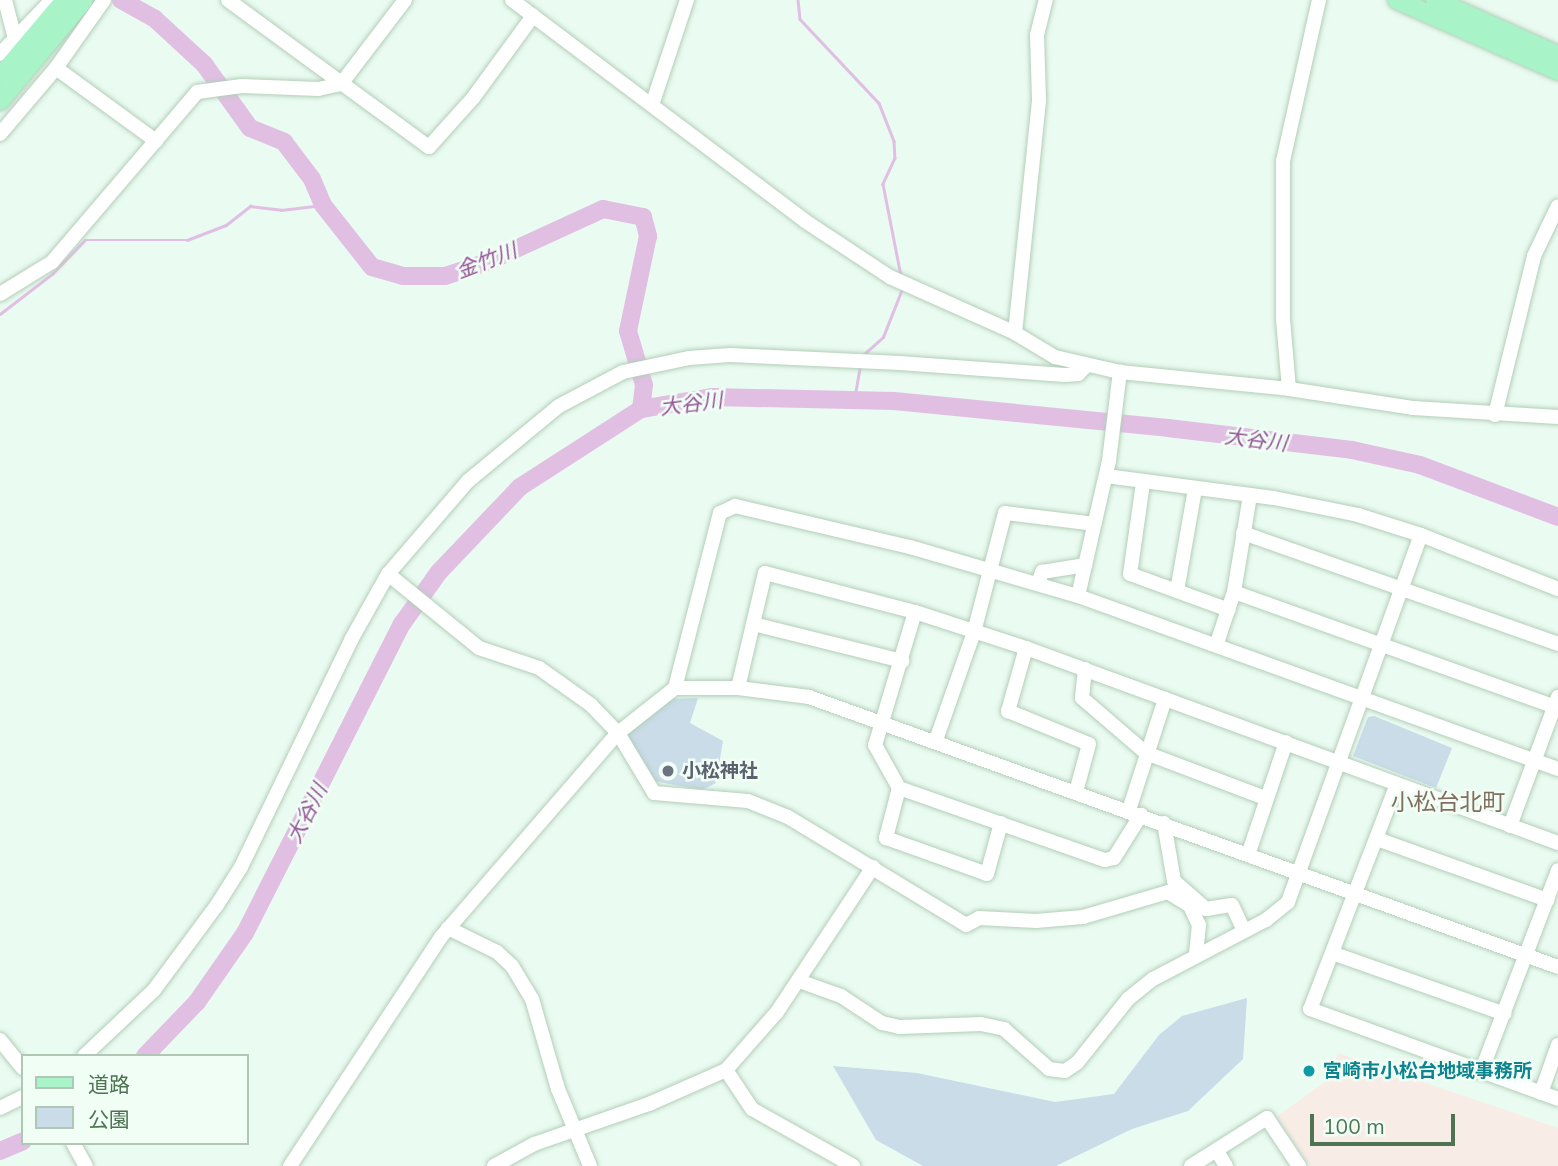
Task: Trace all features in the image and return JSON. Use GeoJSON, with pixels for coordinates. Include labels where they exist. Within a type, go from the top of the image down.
{"type":"FeatureCollection","features":[{"type":"Feature","properties":{"kind":"main road"},"geometry":{"type":"LineString","coordinates":[[0,77],[65,0]]}},
{"type":"Feature","properties":{"kind":"main road"},"geometry":{"type":"LineString","coordinates":[[0,101],[84,0]]}},
{"type":"Feature","properties":{"kind":"main road"},"geometry":{"type":"LineString","coordinates":[[1397,0],[1558,71]]}},
{"type":"Feature","properties":{"kind":"main road"},"geometry":{"type":"LineString","coordinates":[[1436,0],[1558,55]]}},
{"type":"Feature","properties":{"kind":"street"},"geometry":{"type":"LineString","coordinates":[[5,0],[15,39]]}},
{"type":"Feature","properties":{"kind":"street"},"geometry":{"type":"LineString","coordinates":[[0,54],[52,0]]}},
{"type":"Feature","properties":{"kind":"street"},"geometry":{"type":"LineString","coordinates":[[228,0],[429,147],[474,98],[533,16]]}},
{"type":"Feature","properties":{"kind":"street"},"geometry":{"type":"LineString","coordinates":[[0,295],[52,262],[197,92],[242,86],[318,89],[341,83],[405,0]]}},
{"type":"Feature","properties":{"kind":"street"},"geometry":{"type":"LineString","coordinates":[[512,0],[805,221],[890,277],[1015,333],[1055,357],[1085,367],[1120,372],[1289,389],[1495,415],[1558,417]]}},
{"type":"Feature","properties":{"kind":"street"},"geometry":{"type":"LineString","coordinates":[[652,105],[687,0]]}},
{"type":"Feature","properties":{"kind":"street"},"geometry":{"type":"LineString","coordinates":[[1015,333],[1039,99],[1037,35],[1046,0]]}},
{"type":"Feature","properties":{"kind":"street"},"geometry":{"type":"LineString","coordinates":[[1289,389],[1283,319],[1283,161],[1319,0]]}},
{"type":"Feature","properties":{"kind":"street"},"geometry":{"type":"LineString","coordinates":[[0,134],[56,68],[103,1]]}},
{"type":"Feature","properties":{"kind":"street"},"geometry":{"type":"LineString","coordinates":[[56,68],[156,141]]}},
{"type":"Feature","properties":{"kind":"street"},"geometry":{"type":"LineString","coordinates":[[1495,415],[1534,256],[1558,206]]}},
{"type":"Feature","properties":{"kind":"street"},"geometry":{"type":"LineString","coordinates":[[86,1054],[154,990],[229,886],[390,575],[468,481],[512,442],[559,406],[644,366],[730,355],[1065,375],[1078,374],[1085,367]]}},
{"type":"Feature","properties":{"kind":"street"},"geometry":{"type":"LineString","coordinates":[[1078,596],[1107,469],[1120,395],[1120,372]]}},
{"type":"Feature","properties":{"kind":"street"},"geometry":{"type":"LineString","coordinates":[[1107,469],[1143,483],[1250,495],[1358,515],[1421,535],[1558,589]]}},
{"type":"Feature","properties":{"kind":"street"},"geometry":{"type":"LineString","coordinates":[[1143,483],[1130,574],[1228,610]]}},
{"type":"Feature","properties":{"kind":"street"},"geometry":{"type":"LineString","coordinates":[[1177,591],[1195,489]]}},
{"type":"Feature","properties":{"kind":"street"},"geometry":{"type":"LineString","coordinates":[[1217,643],[1234,592],[1250,495]]}},
{"type":"Feature","properties":{"kind":"street"},"geometry":{"type":"LineString","coordinates":[[290,1166],[448,928],[618,733],[675,688],[720,513],[735,506],[990,569],[1078,596],[1217,643],[1558,769]]}},
{"type":"Feature","properties":{"kind":"street"},"geometry":{"type":"LineString","coordinates":[[936,740],[974,632],[1005,513],[1094,524]]}},
{"type":"Feature","properties":{"kind":"street"},"geometry":{"type":"LineString","coordinates":[[1243,533],[1558,644]]}},
{"type":"Feature","properties":{"kind":"street"},"geometry":{"type":"LineString","coordinates":[[799,981],[841,996],[882,1023],[981,1024],[1004,1029],[1049,1069],[1065,1071],[1077,1063],[1128,999],[1153,979],[1277,913],[1288,902],[1362,696],[1384,645],[1421,535]]}},
{"type":"Feature","properties":{"kind":"street"},"geometry":{"type":"LineString","coordinates":[[1038,584],[1042,572],[1085,565]]}},
{"type":"Feature","properties":{"kind":"street"},"geometry":{"type":"LineString","coordinates":[[738,688],[765,573],[915,612],[1026,648],[1558,843]]}},
{"type":"Feature","properties":{"kind":"street"},"geometry":{"type":"LineString","coordinates":[[390,575],[479,648],[554,676],[618,733],[654,793],[748,801],[788,817],[966,925],[979,918],[1036,921],[1083,917],[1168,892],[1190,906],[1199,925],[1196,955]]}},
{"type":"Feature","properties":{"kind":"street"},"geometry":{"type":"LineString","coordinates":[[1234,592],[1557,704],[1510,826]]}},
{"type":"Feature","properties":{"kind":"street"},"geometry":{"type":"LineString","coordinates":[[915,612],[875,746],[899,788],[1105,860],[1114,858],[1135,812],[1146,753],[1165,699]]}},
{"type":"Feature","properties":{"kind":"street"},"geometry":{"type":"LineString","coordinates":[[753,624],[902,661]]}},
{"type":"Feature","properties":{"kind":"street"},"geometry":{"type":"LineString","coordinates":[[1026,648],[1009,711],[1089,744],[1076,792]]}},
{"type":"Feature","properties":{"kind":"street"},"geometry":{"type":"LineString","coordinates":[[1085,669],[1082,698],[1146,753],[1265,798]]}},
{"type":"Feature","properties":{"kind":"street"},"geometry":{"type":"LineString","coordinates":[[675,688],[790,691],[936,740],[1135,812],[1355,897],[1558,967]]}},
{"type":"Feature","properties":{"kind":"street"},"geometry":{"type":"LineString","coordinates":[[1248,855],[1286,742]]}},
{"type":"Feature","properties":{"kind":"street"},"geometry":{"type":"LineString","coordinates":[[1397,784],[1310,1009],[1558,1099]]}},
{"type":"Feature","properties":{"kind":"street"},"geometry":{"type":"LineString","coordinates":[[899,788],[886,838],[987,874],[1001,823]]}},
{"type":"Feature","properties":{"kind":"street"},"geometry":{"type":"LineString","coordinates":[[1164,823],[1174,881],[1206,909],[1232,905],[1243,929]]}},
{"type":"Feature","properties":{"kind":"street"},"geometry":{"type":"LineString","coordinates":[[1377,839],[1548,900]]}},
{"type":"Feature","properties":{"kind":"street"},"geometry":{"type":"LineString","coordinates":[[494,1166],[534,1144],[726,1070],[799,981],[873,867]]}},
{"type":"Feature","properties":{"kind":"street"},"geometry":{"type":"LineString","coordinates":[[1481,1072],[1558,870]]}},
{"type":"Feature","properties":{"kind":"street"},"geometry":{"type":"LineString","coordinates":[[448,928],[497,952],[512,966],[532,999],[558,1089],[577,1129],[590,1166]]}},
{"type":"Feature","properties":{"kind":"street"},"geometry":{"type":"LineString","coordinates":[[1332,953],[1505,1014]]}},
{"type":"Feature","properties":{"kind":"street"},"geometry":{"type":"LineString","coordinates":[[0,1040],[21,1066]]}},
{"type":"Feature","properties":{"kind":"street"},"geometry":{"type":"LineString","coordinates":[[1541,1093],[1558,1045]]}},
{"type":"Feature","properties":{"kind":"street"},"geometry":{"type":"LineString","coordinates":[[726,1070],[752,1108],[853,1166]]}},
{"type":"Feature","properties":{"kind":"street"},"geometry":{"type":"LineString","coordinates":[[0,1108],[21,1098]]}},
{"type":"Feature","properties":{"kind":"street"},"geometry":{"type":"LineString","coordinates":[[1191,1166],[1267,1118],[1299,1166]]}},
{"type":"Feature","properties":{"kind":"street"},"geometry":{"type":"LineString","coordinates":[[74,1145],[84,1162]]}},
{"type":"Feature","properties":{"kind":"street"},"geometry":{"type":"LineString","coordinates":[[1217,1151],[1226,1166]]}},
{"type":"Feature","properties":{"kind":"shaded area"},"geometry":{"type":"Polygon","coordinates":[[[1338,1053],[1558,1128],[1558,1166],[1310,1166],[1276,1117],[1329,1079],[1338,1053]]]}},
{"type":"Feature","properties":{"kind":"green space"},"geometry":{"type":"Polygon","coordinates":[[[698,698],[690,723],[723,741],[716,783],[702,790],[648,780],[627,733],[668,699],[698,698]]]}},
{"type":"Feature","properties":{"kind":"green space"},"geometry":{"type":"Polygon","coordinates":[[[1374,716],[1452,748],[1436,788],[1353,756],[1368,717],[1374,716]]]}},
{"type":"Feature","properties":{"kind":"green space"},"geometry":{"type":"Polygon","coordinates":[[[1247,998],[1243,1059],[1188,1111],[1132,1129],[1056,1166],[923,1166],[876,1140],[833,1066],[917,1073],[1055,1102],[1114,1094],[1159,1035],[1182,1016],[1247,998]]]}},
{"type":"Feature","properties":{"kind":"waterway","name":"金竹川"},"geometry":{"type":"LineString","coordinates":[[121,0],[155,19],[204,64],[250,128],[284,142],[312,179],[323,205],[372,267],[403,276],[445,276],[483,264],[603,209],[643,217],[648,236],[628,331],[644,385],[641,409]]}},
{"type":"Feature","properties":{"kind":"waterway"},"geometry":{"type":"LineString","coordinates":[[798,0],[800,19],[879,103],[894,141],[895,158],[883,184],[901,276]]}},
{"type":"Feature","properties":{"kind":"waterway"},"geometry":{"type":"LineString","coordinates":[[0,314],[52,274],[85,240],[187,240],[226,225],[250,206],[281,210],[323,205]]}},
{"type":"Feature","properties":{"kind":"waterway"},"geometry":{"type":"LineString","coordinates":[[862,356],[883,337],[902,289]]}},
{"type":"Feature","properties":{"kind":"waterway"},"geometry":{"type":"LineString","coordinates":[[854,400],[860,366]]}},
{"type":"Feature","properties":{"kind":"waterway","name":"大谷川"},"geometry":{"type":"LineString","coordinates":[[147,1054],[197,1002],[245,933],[402,624],[439,572],[520,487],[641,409],[713,397],[894,401],[1168,428],[1352,450],[1420,465],[1558,517]]}},
{"type":"Feature","properties":{"kind":"waterway","name":"大谷川"},"geometry":{"type":"LineString","coordinates":[[0,1151],[21,1142]]}},
{"type":"Feature","properties":{"kind":"place","name":"小松神社"},"geometry":{"type":"Point","coordinates":[668,771]}},
{"type":"Feature","properties":{"kind":"place","name":"宮崎市小松台地域事務所"},"geometry":{"type":"Point","coordinates":[1309,1071]}},
{"type":"Feature","properties":{"kind":"district","name":"小松台北町"},"geometry":{"type":"Point","coordinates":[1448,802]}}]}
